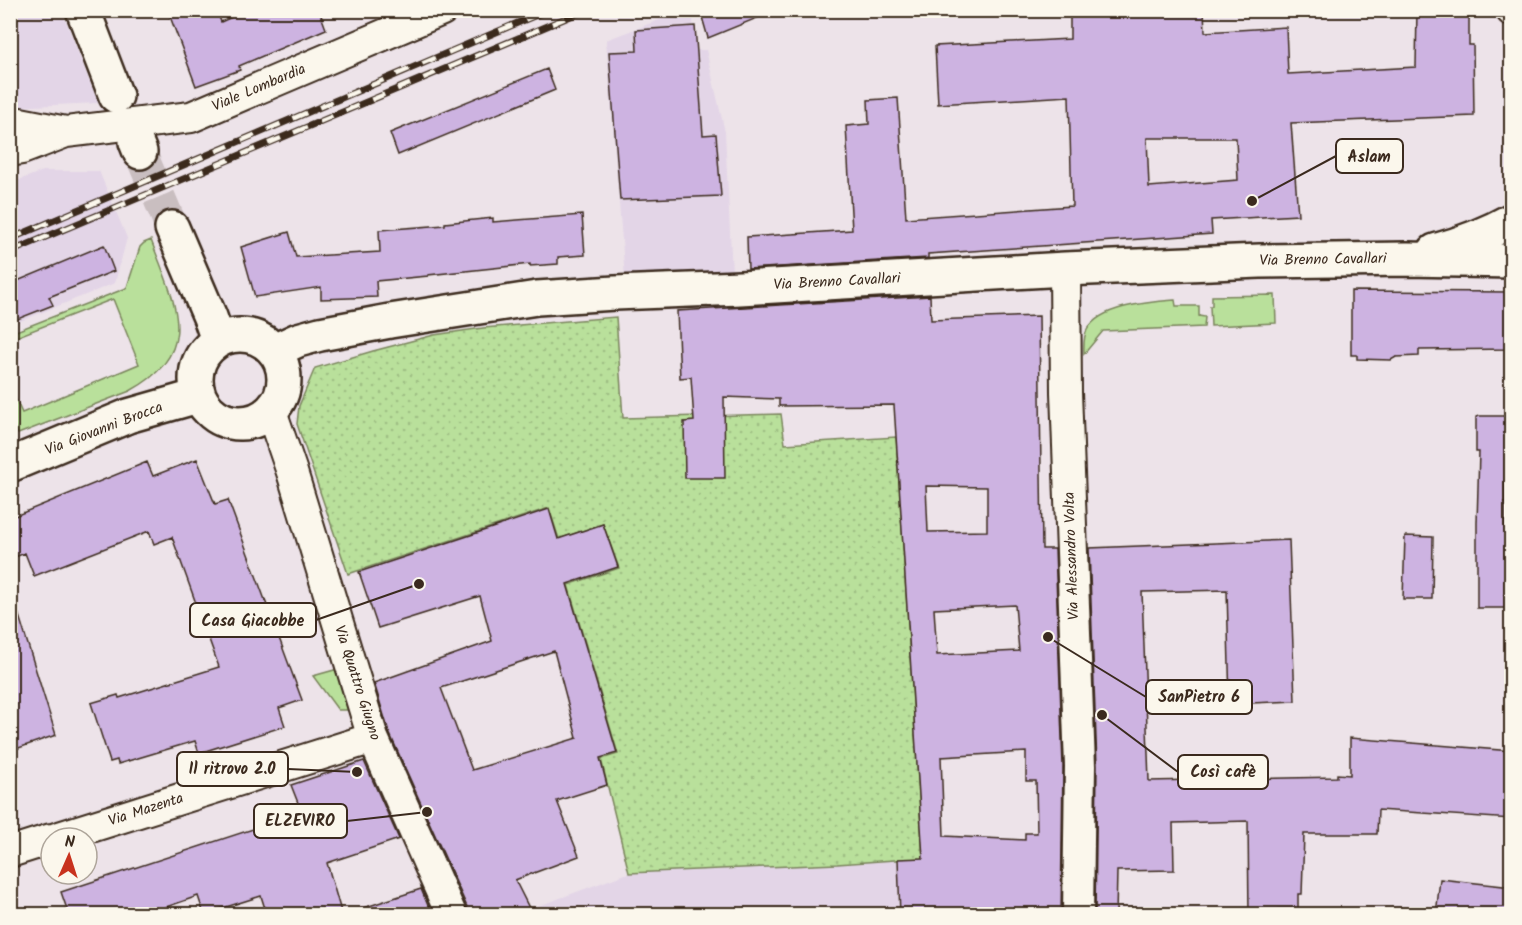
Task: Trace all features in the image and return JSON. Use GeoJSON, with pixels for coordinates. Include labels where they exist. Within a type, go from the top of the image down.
{"type":"FeatureCollection","features":[{"type":"Feature","properties":{"kind":"street"},"geometry":{"type":"LineString","coordinates":[[83,10],[116,96]]}},
{"type":"Feature","properties":{"kind":"street","name":"Viale Lombardia"},"geometry":{"type":"LineString","coordinates":[[10,151],[22,149],[66,132],[191,117],[442,10]]}},
{"type":"Feature","properties":{"kind":"street","name":"Viale Lombardia"},"geometry":{"type":"LineString","coordinates":[[10,123],[66,132]]}},
{"type":"Feature","properties":{"kind":"street","name":"Via Brenno Cavallari"},"geometry":{"type":"LineString","coordinates":[[1407,259],[1470,241],[1512,220]]}},
{"type":"Feature","properties":{"kind":"street"},"geometry":{"type":"LineString","coordinates":[[172,228],[218,340]]}},
{"type":"Feature","properties":{"kind":"street","name":"Via Brenno Cavallari"},"geometry":{"type":"LineString","coordinates":[[274,351],[298,340],[320,334],[537,298],[1065,269],[1289,260],[1512,261]]}},
{"type":"Feature","properties":{"kind":"street","name":"Via Alessandro Volta"},"geometry":{"type":"LineString","coordinates":[[1065,269],[1066,392],[1080,766],[1078,915]]}},
{"type":"Feature","properties":{"kind":"street"},"geometry":{"type":"LineString","coordinates":[[244,335],[261,341],[274,351],[281,364],[284,384],[279,399],[270,411],[257,420],[239,423],[214,416],[205,407],[198,396],[195,382],[197,365],[208,348],[218,340],[244,335]]}},
{"type":"Feature","properties":{"kind":"street","name":"Via Giovanni Brocca"},"geometry":{"type":"LineString","coordinates":[[10,465],[128,416],[198,396]]}},
{"type":"Feature","properties":{"kind":"street","name":"Via Quattro Giugno"},"geometry":{"type":"LineString","coordinates":[[270,411],[292,472],[373,738],[451,915]]}},
{"type":"Feature","properties":{"kind":"street","name":"Via Mazenta"},"geometry":{"type":"LineString","coordinates":[[94,826],[373,738]]}},
{"type":"Feature","properties":{"kind":"street"},"geometry":{"type":"LineString","coordinates":[[10,852],[39,843]]}},
{"type":"Feature","properties":{"kind":"shaded area"},"geometry":{"type":"Polygon","coordinates":[[[11,10],[62,11],[98,103],[11,107],[11,10]]]}},
{"type":"Feature","properties":{"kind":"shaded area"},"geometry":{"type":"Polygon","coordinates":[[[683,11],[692,11],[696,50],[706,50],[725,132],[732,273],[625,278],[606,40],[683,11]]]}},
{"type":"Feature","properties":{"kind":"shaded area"},"geometry":{"type":"Polygon","coordinates":[[[43,171],[99,171],[127,238],[115,283],[11,325],[11,183],[43,171]]]}},
{"type":"Feature","properties":{"kind":"shaded area"},"geometry":{"type":"Polygon","coordinates":[[[898,859],[899,914],[517,914],[628,873],[837,864],[898,859]]]}},
{"type":"Feature","properties":{"kind":"green space"},"geometry":{"type":"Polygon","coordinates":[[[151,240],[168,284],[177,324],[175,342],[168,359],[153,376],[130,391],[18,434],[11,417],[12,391],[22,413],[139,364],[113,299],[11,339],[11,333],[124,289],[127,287],[140,247],[151,240]]]}},
{"type":"Feature","properties":{"kind":"green space"},"geometry":{"type":"Polygon","coordinates":[[[1275,295],[1276,323],[1211,326],[1212,296],[1275,295]]]}},
{"type":"Feature","properties":{"kind":"green space"},"geometry":{"type":"Polygon","coordinates":[[[1175,300],[1176,306],[1199,306],[1199,316],[1205,317],[1204,327],[1103,331],[1084,354],[1084,339],[1087,330],[1103,315],[1127,306],[1175,300]]]}},
{"type":"Feature","properties":{"kind":"green space"},"geometry":{"type":"Polygon","coordinates":[[[616,317],[623,418],[781,414],[785,444],[896,437],[923,858],[629,873],[601,759],[618,754],[568,585],[619,568],[603,524],[559,539],[549,508],[348,574],[297,424],[299,406],[315,368],[434,335],[483,328],[616,317]]]}},
{"type":"Feature","properties":{"kind":"green space"},"geometry":{"type":"Polygon","coordinates":[[[338,669],[354,710],[338,710],[313,676],[338,669]]]}},
{"type":"Feature","properties":{"kind":"building"},"geometry":{"type":"Polygon","coordinates":[[[247,10],[319,10],[326,29],[239,66],[240,70],[196,86],[168,11],[217,11],[221,22],[247,10]]]}},
{"type":"Feature","properties":{"kind":"building"},"geometry":{"type":"Polygon","coordinates":[[[700,10],[774,10],[774,11],[708,38],[700,10]]]}},
{"type":"Feature","properties":{"kind":"building"},"geometry":{"type":"Polygon","coordinates":[[[1070,10],[1204,10],[1205,32],[1286,27],[1288,74],[1416,67],[1417,10],[1469,10],[1469,45],[1473,45],[1474,116],[1291,123],[1298,215],[1211,220],[1212,234],[928,254],[928,258],[748,269],[747,237],[852,230],[846,126],[869,124],[868,100],[898,98],[906,218],[1072,206],[1069,96],[938,104],[935,46],[1070,39],[1070,10]],[[1147,138],[1149,187],[1238,180],[1236,138],[1147,138]]]}},
{"type":"Feature","properties":{"kind":"building"},"geometry":{"type":"Polygon","coordinates":[[[695,26],[703,135],[716,134],[721,196],[620,200],[609,52],[637,51],[636,30],[695,26]]]}},
{"type":"Feature","properties":{"kind":"building"},"geometry":{"type":"Polygon","coordinates":[[[547,69],[555,90],[398,155],[390,133],[547,69]]]}},
{"type":"Feature","properties":{"kind":"building"},"geometry":{"type":"Polygon","coordinates":[[[582,215],[585,255],[558,257],[558,264],[530,266],[530,264],[376,281],[377,297],[321,299],[321,287],[255,297],[241,247],[289,232],[296,257],[380,252],[379,230],[445,225],[445,223],[493,218],[493,222],[582,215]]]}},
{"type":"Feature","properties":{"kind":"building"},"geometry":{"type":"Polygon","coordinates":[[[104,245],[114,271],[49,297],[53,305],[10,322],[10,284],[104,245]]]}},
{"type":"Feature","properties":{"kind":"building"},"geometry":{"type":"Polygon","coordinates":[[[1351,291],[1512,292],[1512,349],[1419,350],[1419,356],[1396,357],[1391,360],[1357,359],[1357,355],[1351,355],[1351,291]]]}},
{"type":"Feature","properties":{"kind":"building"},"geometry":{"type":"Polygon","coordinates":[[[930,296],[931,320],[1039,316],[1042,549],[1055,549],[1063,766],[1061,915],[900,915],[898,859],[923,858],[894,405],[779,406],[779,399],[724,397],[725,478],[685,478],[684,422],[694,421],[691,377],[680,378],[677,311],[930,296]],[[926,486],[928,532],[987,531],[987,487],[926,486]],[[1015,605],[934,609],[937,655],[1019,651],[1015,605]],[[1026,752],[941,757],[944,836],[1025,840],[1025,833],[1037,833],[1036,781],[1026,781],[1026,752]]]}},
{"type":"Feature","properties":{"kind":"building"},"geometry":{"type":"Polygon","coordinates":[[[1505,416],[1505,608],[1477,608],[1479,452],[1476,452],[1476,417],[1505,416]]]}},
{"type":"Feature","properties":{"kind":"building"},"geometry":{"type":"Polygon","coordinates":[[[197,459],[215,504],[228,500],[302,700],[279,708],[285,726],[199,753],[195,741],[118,764],[117,760],[110,762],[91,703],[118,695],[119,698],[219,667],[172,537],[154,544],[149,531],[34,576],[25,553],[10,559],[10,518],[147,462],[153,476],[197,459]]]}},
{"type":"Feature","properties":{"kind":"building"},"geometry":{"type":"Polygon","coordinates":[[[549,509],[558,539],[603,524],[618,567],[567,584],[617,753],[600,758],[607,785],[557,801],[579,856],[515,880],[529,908],[513,915],[468,915],[467,907],[389,732],[374,683],[492,641],[480,596],[378,628],[359,572],[549,509]],[[554,651],[441,688],[472,770],[577,738],[554,651]]]}},
{"type":"Feature","properties":{"kind":"building"},"geometry":{"type":"Polygon","coordinates":[[[1405,536],[1433,537],[1432,599],[1403,599],[1405,536]]]}},
{"type":"Feature","properties":{"kind":"building"},"geometry":{"type":"Polygon","coordinates":[[[1289,540],[1295,701],[1230,704],[1227,590],[1142,592],[1149,781],[1350,775],[1350,738],[1512,751],[1512,819],[1378,810],[1377,834],[1304,834],[1302,894],[1298,894],[1298,909],[1278,909],[1279,915],[1249,915],[1248,821],[1173,823],[1174,870],[1117,871],[1116,915],[1095,915],[1097,766],[1089,548],[1289,540]]]}},
{"type":"Feature","properties":{"kind":"building"},"geometry":{"type":"Polygon","coordinates":[[[16,606],[56,735],[10,751],[10,607],[16,606]]]}},
{"type":"Feature","properties":{"kind":"building"},"geometry":{"type":"Polygon","coordinates":[[[364,761],[399,839],[327,863],[342,915],[267,915],[261,896],[204,914],[198,896],[143,915],[69,915],[61,892],[79,886],[99,886],[99,880],[302,813],[291,785],[364,761]]]}},
{"type":"Feature","properties":{"kind":"building"},"geometry":{"type":"Polygon","coordinates":[[[1440,879],[1512,887],[1512,915],[1436,915],[1440,879]]]}},
{"type":"Feature","properties":{"kind":"building"},"geometry":{"type":"Polygon","coordinates":[[[421,889],[432,915],[358,915],[357,910],[421,889]]]}},
{"type":"Feature","properties":{"kind":"tunnel"},"geometry":{"type":"LineString","coordinates":[[140,152],[172,228]]}},
{"type":"Feature","properties":{"kind":"railway"},"geometry":{"type":"LineString","coordinates":[[10,239],[548,10]]}},
{"type":"Feature","properties":{"kind":"railway"},"geometry":{"type":"LineString","coordinates":[[10,252],[585,10]]}},
{"type":"Feature","properties":{"kind":"place","name":"Aslam"},"geometry":{"type":"Point","coordinates":[1252,201]}},
{"type":"Feature","properties":{"kind":"place","name":"Casa Giacobbe"},"geometry":{"type":"Point","coordinates":[419,584]}},
{"type":"Feature","properties":{"kind":"place","name":"SanPietro 6"},"geometry":{"type":"Point","coordinates":[1048,637]}},
{"type":"Feature","properties":{"kind":"place","name":"Così cafè"},"geometry":{"type":"Point","coordinates":[1102,715]}},
{"type":"Feature","properties":{"kind":"place","name":"Il ritrovo 2.0"},"geometry":{"type":"Point","coordinates":[357,772]}},
{"type":"Feature","properties":{"kind":"place","name":"ELZEVIRO"},"geometry":{"type":"Point","coordinates":[427,812]}}]}
